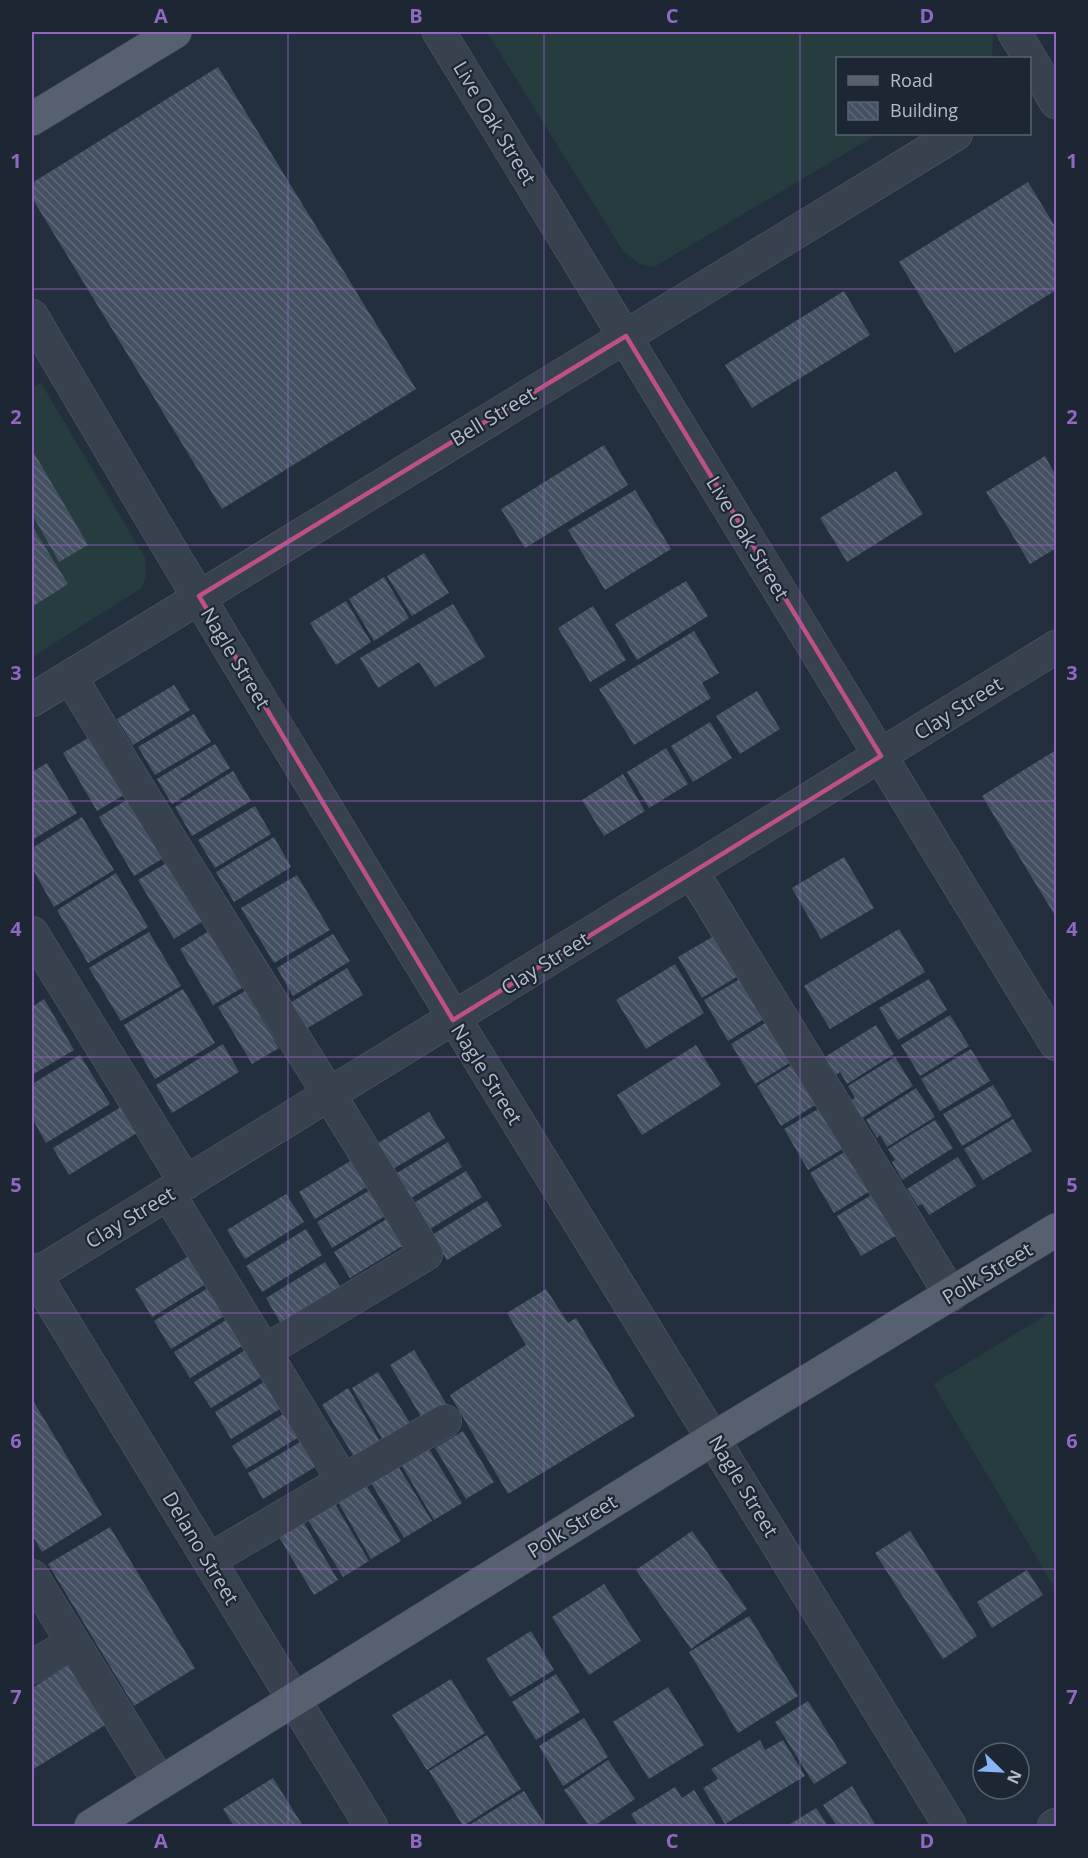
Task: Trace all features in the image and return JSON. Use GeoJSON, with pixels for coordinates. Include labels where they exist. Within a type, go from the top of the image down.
{"type":"FeatureCollection","features":[{"type":"Feature","properties":{"kind":"main road"},"geometry":{"type":"LineString","coordinates":[[32,119],[175,32]]}},
{"type":"Feature","properties":{"kind":"main road","name":"Polk Street"},"geometry":{"type":"LineString","coordinates":[[91,1827],[714,1438],[1056,1230]]}},
{"type":"Feature","properties":{"kind":"street","name":"Live Oak Street"},"geometry":{"type":"LineString","coordinates":[[439,32],[1056,1044]]}},
{"type":"Feature","properties":{"kind":"street"},"geometry":{"type":"LineString","coordinates":[[1014,32],[1029,57]]}},
{"type":"Feature","properties":{"kind":"street"},"geometry":{"type":"LineString","coordinates":[[1031,61],[1046,86]]}},
{"type":"Feature","properties":{"kind":"street","name":"Bell Street"},"geometry":{"type":"LineString","coordinates":[[32,700],[954,135]]}},
{"type":"Feature","properties":{"kind":"street","name":"Nagle Street"},"geometry":{"type":"LineString","coordinates":[[32,316],[41,354],[199,596],[453,1020],[714,1438],[950,1827]]}},
{"type":"Feature","properties":{"kind":"street","name":"Clay Street"},"geometry":{"type":"LineString","coordinates":[[33,1274],[453,1020],[1056,647]]}},
{"type":"Feature","properties":{"kind":"street"},"geometry":{"type":"LineString","coordinates":[[70,676],[290,1034],[331,1094],[426,1254],[265,1351]]}},
{"type":"Feature","properties":{"kind":"street"},"geometry":{"type":"LineString","coordinates":[[692,872],[951,1295]]}},
{"type":"Feature","properties":{"kind":"street"},"geometry":{"type":"LineString","coordinates":[[32,933],[177,1188],[265,1351],[343,1481]]}},
{"type":"Feature","properties":{"kind":"street","name":"Delano Street"},"geometry":{"type":"LineString","coordinates":[[33,1274],[371,1827]]}},
{"type":"Feature","properties":{"kind":"street"},"geometry":{"type":"LineString","coordinates":[[209,1560],[445,1421]]}},
{"type":"Feature","properties":{"kind":"street"},"geometry":{"type":"LineString","coordinates":[[32,1576],[160,1783]]}},
{"type":"Feature","properties":{"kind":"street"},"geometry":{"type":"LineString","coordinates":[[32,1667],[72,1643]]}},
{"type":"Feature","properties":{"kind":"highlighted area"},"geometry":{"type":"Polygon","coordinates":[[[626,336],[881,756],[453,1020],[199,596],[626,336]]]}},
{"type":"Feature","properties":{"kind":"green space"},"geometry":{"type":"Polygon","coordinates":[[[487,32],[993,32],[990,57],[836,57],[836,135],[876,135],[654,267],[639,264],[623,251],[487,32]]]}},
{"type":"Feature","properties":{"kind":"green space"},"geometry":{"type":"Polygon","coordinates":[[[41,383],[145,558],[146,576],[142,588],[32,657],[32,388],[41,383]]]}},
{"type":"Feature","properties":{"kind":"green space"},"geometry":{"type":"Polygon","coordinates":[[[1056,1309],[1056,1590],[933,1384],[1056,1309]]]}},
{"type":"Feature","properties":{"kind":"building"},"geometry":{"type":"Polygon","coordinates":[[[218,67],[416,389],[222,509],[32,198],[32,183],[218,67]]]}},
{"type":"Feature","properties":{"kind":"building"},"geometry":{"type":"Polygon","coordinates":[[[1028,182],[1056,228],[1056,290],[955,353],[899,262],[1028,182]]]}},
{"type":"Feature","properties":{"kind":"building"},"geometry":{"type":"Polygon","coordinates":[[[844,291],[870,335],[752,408],[725,365],[844,291]]]}},
{"type":"Feature","properties":{"kind":"building"},"geometry":{"type":"Polygon","coordinates":[[[604,445],[628,485],[525,548],[501,509],[604,445]]]}},
{"type":"Feature","properties":{"kind":"building"},"geometry":{"type":"Polygon","coordinates":[[[34,453],[88,545],[59,562],[32,514],[32,454],[34,453]]]}},
{"type":"Feature","properties":{"kind":"building"},"geometry":{"type":"Polygon","coordinates":[[[1045,456],[1056,476],[1056,548],[1030,564],[986,492],[1045,456]]]}},
{"type":"Feature","properties":{"kind":"building"},"geometry":{"type":"Polygon","coordinates":[[[896,471],[923,514],[847,562],[820,518],[896,471]]]}},
{"type":"Feature","properties":{"kind":"building"},"geometry":{"type":"Polygon","coordinates":[[[635,490],[671,549],[605,590],[568,530],[635,490]]]}},
{"type":"Feature","properties":{"kind":"building"},"geometry":{"type":"Polygon","coordinates":[[[32,526],[68,584],[32,607],[32,526]]]}},
{"type":"Feature","properties":{"kind":"building"},"geometry":{"type":"Polygon","coordinates":[[[424,553],[449,593],[412,616],[387,576],[424,553]]]}},
{"type":"Feature","properties":{"kind":"building"},"geometry":{"type":"Polygon","coordinates":[[[384,577],[409,618],[374,641],[349,599],[384,577]]]}},
{"type":"Feature","properties":{"kind":"building"},"geometry":{"type":"Polygon","coordinates":[[[686,581],[708,616],[637,660],[615,624],[686,581]]]}},
{"type":"Feature","properties":{"kind":"building"},"geometry":{"type":"Polygon","coordinates":[[[346,601],[371,642],[336,665],[310,623],[346,601]]]}},
{"type":"Feature","properties":{"kind":"building"},"geometry":{"type":"Polygon","coordinates":[[[453,604],[485,657],[435,687],[419,662],[378,688],[360,658],[453,604]]]}},
{"type":"Feature","properties":{"kind":"building"},"geometry":{"type":"Polygon","coordinates":[[[593,606],[626,660],[590,682],[558,628],[593,606]]]}},
{"type":"Feature","properties":{"kind":"building"},"geometry":{"type":"Polygon","coordinates":[[[694,631],[719,673],[702,683],[711,698],[634,745],[599,689],[694,631]]]}},
{"type":"Feature","properties":{"kind":"building"},"geometry":{"type":"Polygon","coordinates":[[[174,685],[190,710],[133,745],[117,719],[174,685]]]}},
{"type":"Feature","properties":{"kind":"building"},"geometry":{"type":"Polygon","coordinates":[[[757,691],[780,729],[740,754],[716,716],[757,691]]]}},
{"type":"Feature","properties":{"kind":"building"},"geometry":{"type":"Polygon","coordinates":[[[194,714],[211,742],[155,775],[138,747],[194,714]]]}},
{"type":"Feature","properties":{"kind":"building"},"geometry":{"type":"Polygon","coordinates":[[[710,722],[732,758],[693,782],[671,746],[710,722]]]}},
{"type":"Feature","properties":{"kind":"building"},"geometry":{"type":"Polygon","coordinates":[[[93,735],[127,793],[97,811],[63,753],[93,735]]]}},
{"type":"Feature","properties":{"kind":"building"},"geometry":{"type":"Polygon","coordinates":[[[215,744],[230,768],[172,804],[157,779],[215,744]]]}},
{"type":"Feature","properties":{"kind":"building"},"geometry":{"type":"Polygon","coordinates":[[[666,748],[688,784],[649,808],[627,772],[666,748]]]}},
{"type":"Feature","properties":{"kind":"building"},"geometry":{"type":"Polygon","coordinates":[[[1056,750],[1056,917],[982,796],[1056,750]]]}},
{"type":"Feature","properties":{"kind":"building"},"geometry":{"type":"Polygon","coordinates":[[[47,763],[77,813],[32,840],[32,772],[47,763]]]}},
{"type":"Feature","properties":{"kind":"building"},"geometry":{"type":"Polygon","coordinates":[[[233,771],[251,801],[192,836],[175,807],[233,771]]]}},
{"type":"Feature","properties":{"kind":"building"},"geometry":{"type":"Polygon","coordinates":[[[623,774],[645,811],[604,836],[582,800],[623,774]]]}},
{"type":"Feature","properties":{"kind":"building"},"geometry":{"type":"Polygon","coordinates":[[[130,798],[165,857],[134,876],[99,817],[130,798]]]}},
{"type":"Feature","properties":{"kind":"building"},"geometry":{"type":"Polygon","coordinates":[[[255,806],[271,834],[215,868],[198,840],[255,806]]]}},
{"type":"Feature","properties":{"kind":"building"},"geometry":{"type":"Polygon","coordinates":[[[82,817],[114,870],[54,907],[32,868],[32,848],[82,817]]]}},
{"type":"Feature","properties":{"kind":"building"},"geometry":{"type":"Polygon","coordinates":[[[274,837],[291,867],[234,902],[216,872],[274,837]]]}},
{"type":"Feature","properties":{"kind":"building"},"geometry":{"type":"Polygon","coordinates":[[[844,857],[874,908],[821,939],[792,888],[844,857]]]}},
{"type":"Feature","properties":{"kind":"building"},"geometry":{"type":"Polygon","coordinates":[[[168,862],[203,921],[174,939],[138,880],[168,862]]]}},
{"type":"Feature","properties":{"kind":"building"},"geometry":{"type":"Polygon","coordinates":[[[116,873],[148,927],[88,963],[57,910],[116,873]]]}},
{"type":"Feature","properties":{"kind":"building"},"geometry":{"type":"Polygon","coordinates":[[[297,875],[330,930],[274,963],[241,908],[297,875]]]}},
{"type":"Feature","properties":{"kind":"building"},"geometry":{"type":"Polygon","coordinates":[[[899,929],[925,972],[830,1029],[804,986],[899,929]]]}},
{"type":"Feature","properties":{"kind":"building"},"geometry":{"type":"Polygon","coordinates":[[[209,931],[242,988],[213,1005],[180,949],[209,931]]]}},
{"type":"Feature","properties":{"kind":"building"},"geometry":{"type":"Polygon","coordinates":[[[149,932],[181,986],[121,1021],[89,968],[149,932]]]}},
{"type":"Feature","properties":{"kind":"building"},"geometry":{"type":"Polygon","coordinates":[[[333,934],[350,961],[293,996],[277,968],[333,934]]]}},
{"type":"Feature","properties":{"kind":"building"},"geometry":{"type":"Polygon","coordinates":[[[714,936],[738,976],[702,998],[678,957],[714,936]]]}},
{"type":"Feature","properties":{"kind":"building"},"geometry":{"type":"Polygon","coordinates":[[[675,964],[704,1013],[646,1049],[616,1000],[675,964]]]}},
{"type":"Feature","properties":{"kind":"building"},"geometry":{"type":"Polygon","coordinates":[[[347,968],[363,995],[306,1029],[290,1003],[347,968]]]}},
{"type":"Feature","properties":{"kind":"building"},"geometry":{"type":"Polygon","coordinates":[[[740,979],[764,1019],[728,1041],[704,1000],[740,979]]]}},
{"type":"Feature","properties":{"kind":"building"},"geometry":{"type":"Polygon","coordinates":[[[929,979],[947,1010],[898,1040],[879,1008],[929,979]]]}},
{"type":"Feature","properties":{"kind":"building"},"geometry":{"type":"Polygon","coordinates":[[[183,989],[215,1043],[155,1079],[124,1025],[183,989]]]}},
{"type":"Feature","properties":{"kind":"building"},"geometry":{"type":"Polygon","coordinates":[[[245,991],[279,1048],[252,1064],[218,1007],[245,991]]]}},
{"type":"Feature","properties":{"kind":"building"},"geometry":{"type":"Polygon","coordinates":[[[44,999],[74,1050],[32,1075],[32,1007],[44,999]]]}},
{"type":"Feature","properties":{"kind":"building"},"geometry":{"type":"Polygon","coordinates":[[[950,1015],[969,1046],[920,1076],[901,1045],[950,1015]]]}},
{"type":"Feature","properties":{"kind":"building"},"geometry":{"type":"Polygon","coordinates":[[[767,1022],[791,1062],[755,1084],[731,1044],[767,1022]]]}},
{"type":"Feature","properties":{"kind":"building"},"geometry":{"type":"Polygon","coordinates":[[[876,1025],[894,1054],[847,1084],[840,1072],[836,1075],[825,1057],[876,1025]]]}},
{"type":"Feature","properties":{"kind":"building"},"geometry":{"type":"Polygon","coordinates":[[[223,1044],[239,1072],[172,1113],[156,1085],[223,1044]]]}},
{"type":"Feature","properties":{"kind":"building"},"geometry":{"type":"Polygon","coordinates":[[[696,1045],[721,1085],[642,1135],[617,1095],[696,1045]]]}},
{"type":"Feature","properties":{"kind":"building"},"geometry":{"type":"Polygon","coordinates":[[[971,1049],[990,1081],[940,1111],[921,1079],[971,1049]]]}},
{"type":"Feature","properties":{"kind":"building"},"geometry":{"type":"Polygon","coordinates":[[[80,1055],[110,1104],[46,1143],[32,1118],[32,1084],[80,1055]]]}},
{"type":"Feature","properties":{"kind":"building"},"geometry":{"type":"Polygon","coordinates":[[[895,1057],[913,1086],[862,1118],[851,1100],[855,1098],[848,1086],[895,1057]]]}},
{"type":"Feature","properties":{"kind":"building"},"geometry":{"type":"Polygon","coordinates":[[[793,1064],[817,1104],[781,1126],[757,1086],[793,1064]]]}},
{"type":"Feature","properties":{"kind":"building"},"geometry":{"type":"Polygon","coordinates":[[[993,1085],[1012,1116],[962,1146],[943,1114],[993,1085]]]}},
{"type":"Feature","properties":{"kind":"building"},"geometry":{"type":"Polygon","coordinates":[[[916,1088],[935,1117],[887,1147],[880,1135],[877,1138],[866,1120],[916,1088]]]}},
{"type":"Feature","properties":{"kind":"building"},"geometry":{"type":"Polygon","coordinates":[[[121,1107],[137,1133],[69,1175],[53,1148],[121,1107]]]}},
{"type":"Feature","properties":{"kind":"building"},"geometry":{"type":"Polygon","coordinates":[[[820,1108],[844,1148],[808,1170],[784,1129],[820,1108]]]}},
{"type":"Feature","properties":{"kind":"building"},"geometry":{"type":"Polygon","coordinates":[[[429,1112],[445,1138],[393,1169],[378,1143],[429,1112]]]}},
{"type":"Feature","properties":{"kind":"building"},"geometry":{"type":"Polygon","coordinates":[[[1013,1119],[1032,1151],[983,1180],[964,1149],[1013,1119]]]}},
{"type":"Feature","properties":{"kind":"building"},"geometry":{"type":"Polygon","coordinates":[[[935,1120],[953,1148],[902,1180],[892,1162],[895,1160],[888,1149],[935,1120]]]}},
{"type":"Feature","properties":{"kind":"building"},"geometry":{"type":"Polygon","coordinates":[[[448,1142],[462,1167],[411,1198],[397,1173],[448,1142]]]}},
{"type":"Feature","properties":{"kind":"building"},"geometry":{"type":"Polygon","coordinates":[[[846,1151],[870,1191],[834,1213],[810,1173],[846,1151]]]}},
{"type":"Feature","properties":{"kind":"building"},"geometry":{"type":"Polygon","coordinates":[[[958,1157],[976,1186],[929,1215],[922,1204],[918,1206],[907,1189],[958,1157]]]}},
{"type":"Feature","properties":{"kind":"building"},"geometry":{"type":"Polygon","coordinates":[[[352,1160],[368,1186],[315,1219],[299,1192],[352,1160]]]}},
{"type":"Feature","properties":{"kind":"building"},"geometry":{"type":"Polygon","coordinates":[[[466,1171],[482,1197],[430,1229],[414,1203],[466,1171]]]}},
{"type":"Feature","properties":{"kind":"building"},"geometry":{"type":"Polygon","coordinates":[[[370,1190],[385,1216],[332,1248],[317,1222],[370,1190]]]}},
{"type":"Feature","properties":{"kind":"building"},"geometry":{"type":"Polygon","coordinates":[[[286,1194],[304,1222],[245,1259],[227,1230],[286,1194]]]}},
{"type":"Feature","properties":{"kind":"building"},"geometry":{"type":"Polygon","coordinates":[[[873,1194],[897,1235],[861,1256],[837,1216],[873,1194]]]}},
{"type":"Feature","properties":{"kind":"building"},"geometry":{"type":"Polygon","coordinates":[[[487,1201],[502,1226],[447,1260],[432,1235],[487,1201]]]}},
{"type":"Feature","properties":{"kind":"building"},"geometry":{"type":"Polygon","coordinates":[[[388,1218],[404,1245],[350,1278],[334,1252],[388,1218]]]}},
{"type":"Feature","properties":{"kind":"building"},"geometry":{"type":"Polygon","coordinates":[[[306,1229],[322,1255],[262,1292],[246,1266],[306,1229]]]}},
{"type":"Feature","properties":{"kind":"building"},"geometry":{"type":"Polygon","coordinates":[[[194,1253],[211,1281],[152,1317],[135,1289],[194,1253]]]}},
{"type":"Feature","properties":{"kind":"building"},"geometry":{"type":"Polygon","coordinates":[[[325,1262],[341,1288],[281,1324],[266,1298],[325,1262]]]}},
{"type":"Feature","properties":{"kind":"building"},"geometry":{"type":"Polygon","coordinates":[[[213,1285],[229,1313],[171,1349],[154,1321],[213,1285]]]}},
{"type":"Feature","properties":{"kind":"building"},"geometry":{"type":"Polygon","coordinates":[[[546,1289],[568,1323],[576,1318],[635,1416],[508,1494],[450,1395],[526,1345],[507,1313],[546,1289]]]}},
{"type":"Feature","properties":{"kind":"building"},"geometry":{"type":"Polygon","coordinates":[[[231,1317],[247,1343],[190,1378],[174,1352],[231,1317]]]}},
{"type":"Feature","properties":{"kind":"building"},"geometry":{"type":"Polygon","coordinates":[[[250,1347],[266,1374],[211,1408],[194,1382],[250,1347]]]}},
{"type":"Feature","properties":{"kind":"building"},"geometry":{"type":"Polygon","coordinates":[[[414,1350],[447,1405],[423,1420],[390,1365],[414,1350]]]}},
{"type":"Feature","properties":{"kind":"building"},"geometry":{"type":"Polygon","coordinates":[[[378,1372],[412,1426],[384,1442],[352,1388],[378,1372]]]}},
{"type":"Feature","properties":{"kind":"building"},"geometry":{"type":"Polygon","coordinates":[[[267,1380],[283,1407],[231,1439],[215,1412],[267,1380]]]}},
{"type":"Feature","properties":{"kind":"building"},"geometry":{"type":"Polygon","coordinates":[[[348,1388],[382,1445],[356,1460],[322,1405],[348,1388]]]}},
{"type":"Feature","properties":{"kind":"building"},"geometry":{"type":"Polygon","coordinates":[[[32,1399],[102,1515],[42,1552],[32,1535],[32,1399]]]}},
{"type":"Feature","properties":{"kind":"building"},"geometry":{"type":"Polygon","coordinates":[[[285,1413],[299,1437],[246,1469],[232,1446],[285,1413]]]}},
{"type":"Feature","properties":{"kind":"building"},"geometry":{"type":"Polygon","coordinates":[[[463,1431],[494,1482],[466,1499],[435,1448],[463,1431]]]}},
{"type":"Feature","properties":{"kind":"building"},"geometry":{"type":"Polygon","coordinates":[[[300,1442],[315,1467],[263,1499],[248,1473],[300,1442]]]}},
{"type":"Feature","properties":{"kind":"building"},"geometry":{"type":"Polygon","coordinates":[[[429,1449],[462,1503],[434,1520],[402,1466],[429,1449]]]}},
{"type":"Feature","properties":{"kind":"building"},"geometry":{"type":"Polygon","coordinates":[[[398,1466],[432,1521],[404,1538],[371,1483],[398,1466]]]}},
{"type":"Feature","properties":{"kind":"building"},"geometry":{"type":"Polygon","coordinates":[[[366,1485],[401,1541],[371,1559],[338,1502],[366,1485]]]}},
{"type":"Feature","properties":{"kind":"building"},"geometry":{"type":"Polygon","coordinates":[[[335,1504],[369,1561],[343,1577],[308,1520],[335,1504]]]}},
{"type":"Feature","properties":{"kind":"building"},"geometry":{"type":"Polygon","coordinates":[[[304,1523],[338,1580],[314,1595],[279,1537],[304,1523]]]}},
{"type":"Feature","properties":{"kind":"building"},"geometry":{"type":"Polygon","coordinates":[[[110,1527],[195,1668],[134,1706],[48,1564],[110,1527]]]}},
{"type":"Feature","properties":{"kind":"building"},"geometry":{"type":"Polygon","coordinates":[[[692,1531],[747,1609],[691,1649],[636,1570],[692,1531]]]}},
{"type":"Feature","properties":{"kind":"building"},"geometry":{"type":"Polygon","coordinates":[[[910,1531],[977,1636],[943,1659],[875,1553],[910,1531]]]}},
{"type":"Feature","properties":{"kind":"building"},"geometry":{"type":"Polygon","coordinates":[[[1027,1570],[1043,1595],[992,1628],[977,1602],[1027,1570]]]}},
{"type":"Feature","properties":{"kind":"building"},"geometry":{"type":"Polygon","coordinates":[[[604,1584],[641,1641],[589,1675],[552,1617],[604,1584]]]}},
{"type":"Feature","properties":{"kind":"building"},"geometry":{"type":"Polygon","coordinates":[[[749,1616],[798,1696],[738,1733],[689,1652],[749,1616]]]}},
{"type":"Feature","properties":{"kind":"building"},"geometry":{"type":"Polygon","coordinates":[[[531,1631],[554,1670],[510,1697],[486,1659],[531,1631]]]}},
{"type":"Feature","properties":{"kind":"building"},"geometry":{"type":"Polygon","coordinates":[[[70,1664],[107,1724],[32,1770],[32,1688],[70,1664]]]}},
{"type":"Feature","properties":{"kind":"building"},"geometry":{"type":"Polygon","coordinates":[[[556,1674],[580,1712],[536,1740],[512,1702],[556,1674]]]}},
{"type":"Feature","properties":{"kind":"building"},"geometry":{"type":"Polygon","coordinates":[[[451,1679],[485,1733],[427,1770],[392,1715],[451,1679]]]}},
{"type":"Feature","properties":{"kind":"building"},"geometry":{"type":"Polygon","coordinates":[[[668,1687],[704,1745],[649,1779],[613,1722],[668,1687]]]}},
{"type":"Feature","properties":{"kind":"building"},"geometry":{"type":"Polygon","coordinates":[[[808,1701],[847,1763],[814,1784],[775,1722],[808,1701]]]}},
{"type":"Feature","properties":{"kind":"building"},"geometry":{"type":"Polygon","coordinates":[[[584,1718],[608,1757],[563,1786],[539,1746],[584,1718]]]}},
{"type":"Feature","properties":{"kind":"building"},"geometry":{"type":"Polygon","coordinates":[[[487,1735],[521,1789],[463,1826],[429,1771],[487,1735]]]}},
{"type":"Feature","properties":{"kind":"building"},"geometry":{"type":"Polygon","coordinates":[[[760,1740],[765,1750],[783,1740],[805,1776],[725,1824],[703,1788],[718,1779],[711,1769],[760,1740]]]}},
{"type":"Feature","properties":{"kind":"building"},"geometry":{"type":"Polygon","coordinates":[[[608,1760],[635,1799],[594,1826],[589,1826],[564,1790],[608,1760]]]}},
{"type":"Feature","properties":{"kind":"building"},"geometry":{"type":"Polygon","coordinates":[[[273,1778],[303,1826],[234,1826],[223,1809],[273,1778]]]}},
{"type":"Feature","properties":{"kind":"building"},"geometry":{"type":"Polygon","coordinates":[[[852,1786],[876,1826],[837,1826],[823,1805],[852,1786]]]}},
{"type":"Feature","properties":{"kind":"building"},"geometry":{"type":"Polygon","coordinates":[[[675,1787],[682,1798],[694,1790],[717,1826],[633,1826],[637,1824],[631,1814],[675,1787]]]}},
{"type":"Feature","properties":{"kind":"building"},"geometry":{"type":"Polygon","coordinates":[[[524,1791],[546,1826],[468,1826],[524,1791]]]}},
{"type":"Feature","properties":{"kind":"building"},"geometry":{"type":"Polygon","coordinates":[[[816,1808],[828,1826],[787,1826],[816,1808]]]}}]}
